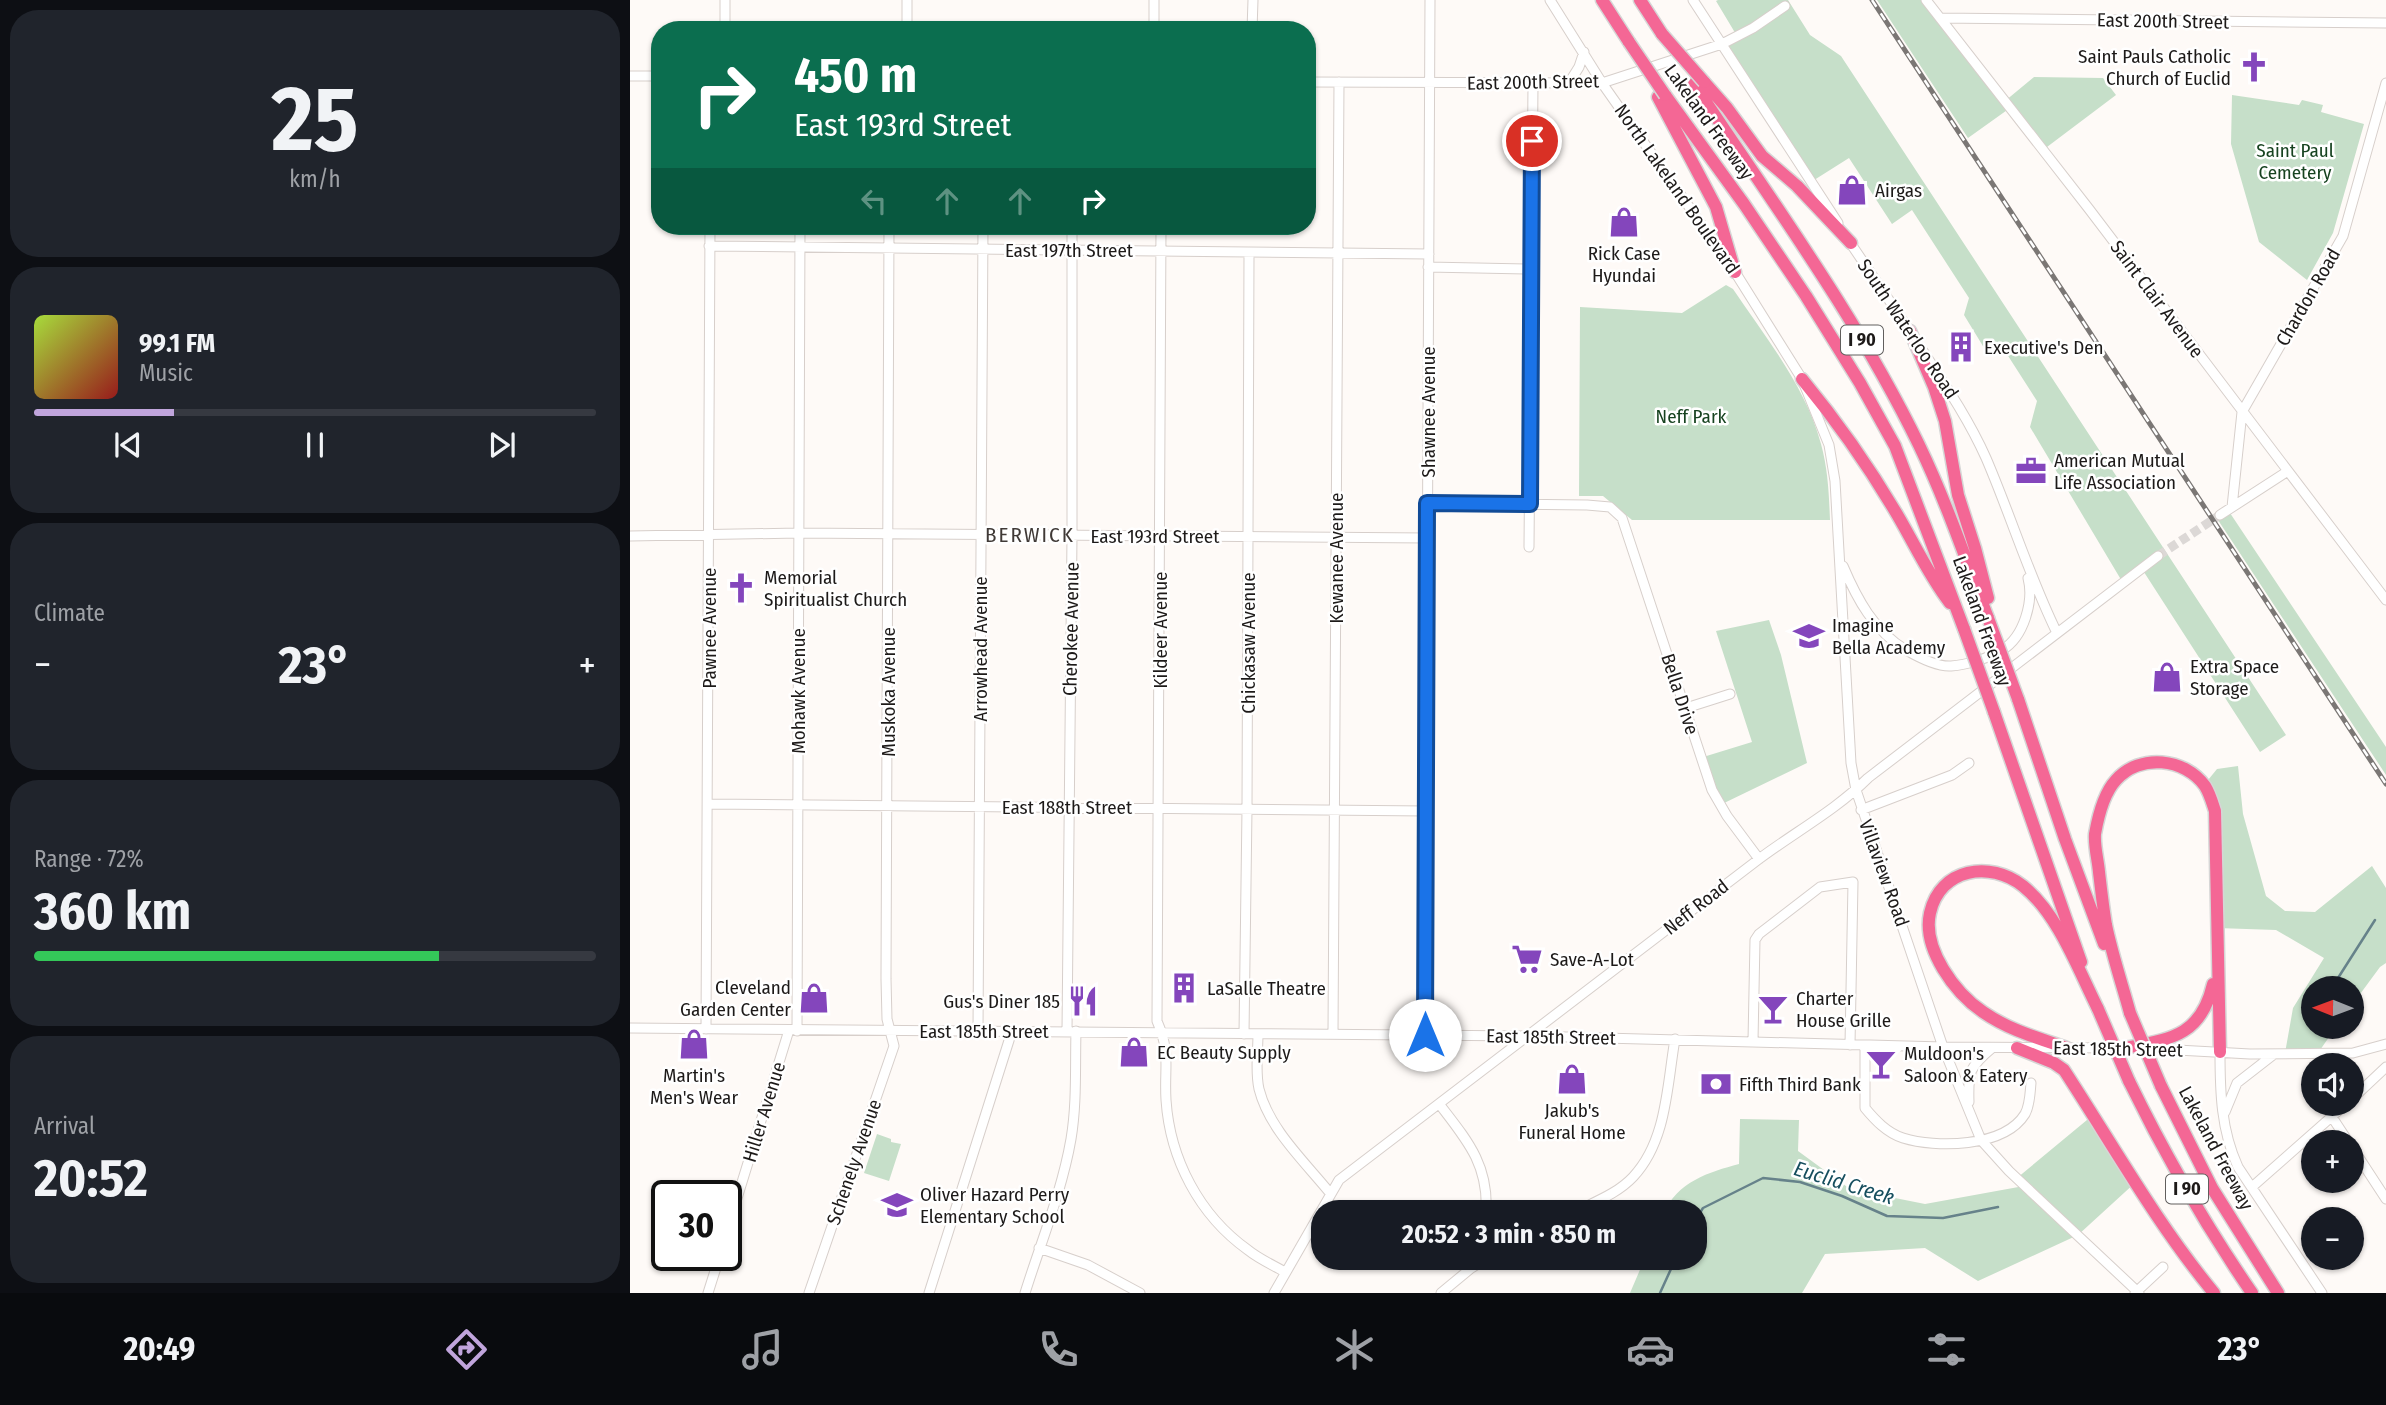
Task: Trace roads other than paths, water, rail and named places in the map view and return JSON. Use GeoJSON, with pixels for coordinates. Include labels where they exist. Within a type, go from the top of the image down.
{"type":"FeatureCollection","features":[{"type":"Feature","properties":{"kind":"highway"},"geometry":{"type":"LineString","coordinates":[[1602,0],[1662,96],[1716,207],[1735,272]]}},
{"type":"Feature","properties":{"kind":"highway","name":"Lakeland Freeway"},"geometry":{"type":"LineString","coordinates":[[1640,0],[1699,83],[1846,313],[1919,445],[1990,617],[2065,839],[2130,1013],[2161,1086],[2212,1188],[2278,1293]]}},
{"type":"Feature","properties":{"kind":"highway"},"geometry":{"type":"LineString","coordinates":[[1699,83],[1727,108],[1762,156],[1797,186],[1851,243]]}},
{"type":"Feature","properties":{"kind":"highway","name":"Lakeland Freeway"},"geometry":{"type":"LineString","coordinates":[[1662,96],[1791,273],[1866,393],[1895,446],[1994,712],[2098,1009],[2129,1081],[2191,1196],[2252,1293]]}},
{"type":"Feature","properties":{"kind":"highway"},"geometry":{"type":"LineString","coordinates":[[1910,331],[1945,421],[1958,495],[1975,548],[1990,617]]}},
{"type":"Feature","properties":{"kind":"highway"},"geometry":{"type":"LineString","coordinates":[[1802,379],[1824,405],[1890,503],[1937,586],[1958,614]]}},
{"type":"Feature","properties":{"kind":"highway"},"geometry":{"type":"LineString","coordinates":[[2130,1013],[2106,925],[2095,838],[2101,811],[2115,780],[2127,771],[2158,761],[2177,765],[2196,776],[2211,796],[2215,811],[2220,1052]]}},
{"type":"Feature","properties":{"kind":"highway"},"geometry":{"type":"LineString","coordinates":[[2067,1048],[2013,1029],[1982,1012],[1960,992],[1933,948],[1929,930],[1930,914],[1943,887],[1953,878],[1979,870],[2001,873],[2022,885],[2048,911],[2098,1009]]}},
{"type":"Feature","properties":{"kind":"highway"},"geometry":{"type":"LineString","coordinates":[[2124,1048],[2168,1040],[2189,1028],[2199,1019],[2209,1003],[2217,967]]}},
{"type":"Feature","properties":{"kind":"highway"},"geometry":{"type":"LineString","coordinates":[[2018,1048],[2064,1070],[2164,1226],[2214,1293]]}},
{"type":"Feature","properties":{"kind":"street"},"geometry":{"type":"LineString","coordinates":[[725,0],[725,21]]}},
{"type":"Feature","properties":{"kind":"street"},"geometry":{"type":"LineString","coordinates":[[907,0],[907,21]]}},
{"type":"Feature","properties":{"kind":"street"},"geometry":{"type":"LineString","coordinates":[[1154,0],[1154,21]]}},
{"type":"Feature","properties":{"kind":"street"},"geometry":{"type":"LineString","coordinates":[[1252,21],[1253,0]]}},
{"type":"Feature","properties":{"kind":"street","name":"Shawnee Avenue"},"geometry":{"type":"LineString","coordinates":[[1425,1035],[1430,0]]}},
{"type":"Feature","properties":{"kind":"street","name":"North Lakeland Boulevard"},"geometry":{"type":"LineString","coordinates":[[1550,0],[1602,83],[1735,272],[1802,379]]}},
{"type":"Feature","properties":{"kind":"street","name":"South Waterloo Road"},"geometry":{"type":"LineString","coordinates":[[1693,0],[1958,404],[1986,457],[2022,553],[2057,633]]}},
{"type":"Feature","properties":{"kind":"street","name":"Saint Clair Avenue"},"geometry":{"type":"LineString","coordinates":[[1926,0],[2089,209],[2386,600]]}},
{"type":"Feature","properties":{"kind":"street","name":"East 200th Street"},"geometry":{"type":"LineString","coordinates":[[1316,82],[1602,83],[1722,44],[1753,28],[1785,6]]}},
{"type":"Feature","properties":{"kind":"street","name":"East 200th Street"},"geometry":{"type":"LineString","coordinates":[[1940,18],[2386,23]]}},
{"type":"Feature","properties":{"kind":"street"},"geometry":{"type":"LineString","coordinates":[[1569,83],[1584,52]]}},
{"type":"Feature","properties":{"kind":"street"},"geometry":{"type":"LineString","coordinates":[[630,76],[651,76]]}},
{"type":"Feature","properties":{"kind":"street","name":"Kewanee Avenue"},"geometry":{"type":"LineString","coordinates":[[1334,1034],[1339,82]]}},
{"type":"Feature","properties":{"kind":"street","name":"Chardon Road"},"geometry":{"type":"LineString","coordinates":[[2232,507],[2242,412],[2343,236],[2386,83]]}},
{"type":"Feature","properties":{"kind":"street"},"geometry":{"type":"LineString","coordinates":[[1529,547],[1533,84]]}},
{"type":"Feature","properties":{"kind":"street","name":"Pawnee Avenue"},"geometry":{"type":"LineString","coordinates":[[706,1029],[709,235]]}},
{"type":"Feature","properties":{"kind":"street","name":"Mohawk Avenue"},"geometry":{"type":"LineString","coordinates":[[793,1030],[798,805],[800,235]]}},
{"type":"Feature","properties":{"kind":"street","name":"Muskoka Avenue"},"geometry":{"type":"LineString","coordinates":[[889,235],[886,979],[890,1032]]}},
{"type":"Feature","properties":{"kind":"street","name":"Arrowhead Avenue"},"geometry":{"type":"LineString","coordinates":[[978,1031],[983,235]]}},
{"type":"Feature","properties":{"kind":"street","name":"Cherokee Avenue"},"geometry":{"type":"LineString","coordinates":[[1025,1293],[1059,1185],[1071,1139],[1075,1104],[1070,806],[1072,235]]}},
{"type":"Feature","properties":{"kind":"street","name":"Kildeer Avenue"},"geometry":{"type":"LineString","coordinates":[[1161,235],[1157,1021],[1167,1044],[1166,1098],[1182,1168],[1191,1188],[1230,1236],[1250,1252],[1285,1272]]}},
{"type":"Feature","properties":{"kind":"street","name":"East 197th Street"},"geometry":{"type":"LineString","coordinates":[[709,246],[1429,254]]}},
{"type":"Feature","properties":{"kind":"street","name":"Chickasaw Avenue"},"geometry":{"type":"LineString","coordinates":[[1244,1034],[1249,253]]}},
{"type":"Feature","properties":{"kind":"street"},"geometry":{"type":"LineString","coordinates":[[1428,267],[1531,269]]}},
{"type":"Feature","properties":{"kind":"street","name":"Villaview Road"},"geometry":{"type":"LineString","coordinates":[[1802,379],[1829,445],[1835,481],[1851,762],[1856,790],[1943,1047],[1981,1140],[2137,1292]]}},
{"type":"Feature","properties":{"kind":"street"},"geometry":{"type":"LineString","coordinates":[[2220,515],[2288,471]]}},
{"type":"Feature","properties":{"kind":"street"},"geometry":{"type":"LineString","coordinates":[[1427,503],[1530,504]]}},
{"type":"Feature","properties":{"kind":"street","name":"Bella Drive"},"geometry":{"type":"LineString","coordinates":[[1530,504],[1610,508],[1622,518],[1712,790],[1727,817],[1759,859]]}},
{"type":"Feature","properties":{"kind":"street","name":"East 193rd Street"},"geometry":{"type":"LineString","coordinates":[[630,536],[798,533],[1427,538]]}},
{"type":"Feature","properties":{"kind":"street"},"geometry":{"type":"LineString","coordinates":[[1839,558],[1859,602],[1880,630],[1905,650],[1933,663],[1950,666],[2004,650],[2018,633],[2024,622],[2030,585],[2022,553]]}},
{"type":"Feature","properties":{"kind":"street","name":"Neff Road"},"geometry":{"type":"LineString","coordinates":[[1274,1293],[1339,1180],[1759,859],[1806,824],[1844,801],[1868,778],[2158,556]]}},
{"type":"Feature","properties":{"kind":"street"},"geometry":{"type":"LineString","coordinates":[[1686,708],[1730,694]]}},
{"type":"Feature","properties":{"kind":"street"},"geometry":{"type":"LineString","coordinates":[[1861,810],[1952,775],[1969,763]]}},
{"type":"Feature","properties":{"kind":"street","name":"East 188th Street"},"geometry":{"type":"LineString","coordinates":[[708,804],[1426,811]]}},
{"type":"Feature","properties":{"kind":"street"},"geometry":{"type":"LineString","coordinates":[[1753,1041],[1755,940],[1759,934],[1820,887],[1853,882],[1850,1045]]}},
{"type":"Feature","properties":{"kind":"street","name":"East 185th Street"},"geometry":{"type":"LineString","coordinates":[[630,1028],[1530,1036],[1992,1048],[2124,1048],[2274,1054],[2353,1053],[2386,1044]]}},
{"type":"Feature","properties":{"kind":"street","name":"Hiller Avenue"},"geometry":{"type":"LineString","coordinates":[[742,1185],[793,1030]]}},
{"type":"Feature","properties":{"kind":"street"},"geometry":{"type":"LineString","coordinates":[[929,1293],[1012,1031]]}},
{"type":"Feature","properties":{"kind":"street","name":"Schenely Avenue"},"geometry":{"type":"LineString","coordinates":[[808,1293],[894,1046],[890,1032]]}},
{"type":"Feature","properties":{"kind":"street"},"geometry":{"type":"LineString","coordinates":[[1258,1034],[1259,1087],[1266,1108],[1275,1124],[1331,1193]]}},
{"type":"Feature","properties":{"kind":"street"},"geometry":{"type":"LineString","coordinates":[[1600,1200],[1633,1177],[1649,1154],[1660,1128],[1675,1039]]}},
{"type":"Feature","properties":{"kind":"street"},"geometry":{"type":"LineString","coordinates":[[1865,1045],[1866,1108],[1886,1129],[1902,1137],[1940,1145],[1981,1140],[2012,1127],[2024,1115],[2031,1083]]}},
{"type":"Feature","properties":{"kind":"street"},"geometry":{"type":"LineString","coordinates":[[1969,1111],[1970,1070],[1975,1062],[1992,1048]]}},
{"type":"Feature","properties":{"kind":"street"},"geometry":{"type":"LineString","coordinates":[[2220,1052],[2223,1124],[2232,1154],[2322,1293]]}},
{"type":"Feature","properties":{"kind":"street"},"geometry":{"type":"LineString","coordinates":[[2223,1124],[2237,1083],[2274,1054]]}},
{"type":"Feature","properties":{"kind":"street"},"geometry":{"type":"LineString","coordinates":[[2364,1088],[2386,1067]]}},
{"type":"Feature","properties":{"kind":"street"},"geometry":{"type":"LineString","coordinates":[[1440,1105],[1471,1145],[1482,1168],[1486,1200]]}},
{"type":"Feature","properties":{"kind":"street"},"geometry":{"type":"LineString","coordinates":[[2252,1187],[2332,1117],[2340,1130]]}},
{"type":"Feature","properties":{"kind":"street"},"geometry":{"type":"LineString","coordinates":[[2364,1165],[2386,1199]]}},
{"type":"Feature","properties":{"kind":"street"},"geometry":{"type":"LineString","coordinates":[[1039,1248],[1088,1265],[1140,1293]]}},
{"type":"Feature","properties":{"kind":"street"},"geometry":{"type":"LineString","coordinates":[[2137,1292],[2163,1267]]}},
{"type":"Feature","properties":{"kind":"street"},"geometry":{"type":"LineString","coordinates":[[1441,1293],[1469,1270]]}},
{"type":"Feature","properties":{"kind":"street"},"geometry":{"type":"LineString","coordinates":[[708,1293],[715,1271]]}},
{"type":"Feature","properties":{"kind":"waterway","name":"Euclid Creek"},"geometry":{"type":"LineString","coordinates":[[2339,976],[2375,920]]}},
{"type":"Feature","properties":{"kind":"waterway","name":"Euclid Creek"},"geometry":{"type":"LineString","coordinates":[[1707,1206],[1763,1178],[1800,1182],[1842,1196],[1887,1216],[1943,1218],[1998,1207]]}},
{"type":"Feature","properties":{"kind":"waterway","name":"Euclid Creek"},"geometry":{"type":"LineString","coordinates":[[1660,1293],[1671,1270]]}},
{"type":"Feature","properties":{"kind":"tunnel"},"geometry":{"type":"LineString","coordinates":[[2158,556],[2220,515]]}},
{"type":"Feature","properties":{"kind":"railway"},"geometry":{"type":"LineString","coordinates":[[1872,0],[2386,784]]}},
{"type":"Feature","properties":{"kind":"place","name":"Saint Pauls Catholic Church of Euclid"},"geometry":{"type":"Point","coordinates":[2254,67]}},
{"type":"Feature","properties":{"kind":"place","name":"Airgas"},"geometry":{"type":"Point","coordinates":[1852,190]}},
{"type":"Feature","properties":{"kind":"place","name":"Rick Case Hyundai"},"geometry":{"type":"Point","coordinates":[1624,222]}},
{"type":"Feature","properties":{"kind":"place","name":"Executive's Den"},"geometry":{"type":"Point","coordinates":[1961,347]}},
{"type":"Feature","properties":{"kind":"place","name":"American Mutual Life Association"},"geometry":{"type":"Point","coordinates":[2031,471]}},
{"type":"Feature","properties":{"kind":"place","name":"Memorial Spiritualist Church"},"geometry":{"type":"Point","coordinates":[741,588]}},
{"type":"Feature","properties":{"kind":"place","name":"Imagine Bella Academy"},"geometry":{"type":"Point","coordinates":[1809,636]}},
{"type":"Feature","properties":{"kind":"place","name":"Extra Space Storage"},"geometry":{"type":"Point","coordinates":[2167,677]}},
{"type":"Feature","properties":{"kind":"place","name":"Save-A-Lot"},"geometry":{"type":"Point","coordinates":[1527,959]}},
{"type":"Feature","properties":{"kind":"place","name":"LaSalle Theatre"},"geometry":{"type":"Point","coordinates":[1184,988]}},
{"type":"Feature","properties":{"kind":"place","name":"Cleveland Garden Center"},"geometry":{"type":"Point","coordinates":[814,998]}},
{"type":"Feature","properties":{"kind":"place","name":"Gus's Diner 185"},"geometry":{"type":"Point","coordinates":[1083,1001]}},
{"type":"Feature","properties":{"kind":"place","name":"Charter House Grille"},"geometry":{"type":"Point","coordinates":[1773,1009]}},
{"type":"Feature","properties":{"kind":"place","name":"Martin's Men's Wear"},"geometry":{"type":"Point","coordinates":[694,1044]}},
{"type":"Feature","properties":{"kind":"place","name":"EC Beauty Supply"},"geometry":{"type":"Point","coordinates":[1134,1052]}},
{"type":"Feature","properties":{"kind":"place","name":"Muldoon's Saloon & Eatery"},"geometry":{"type":"Point","coordinates":[1881,1064]}},
{"type":"Feature","properties":{"kind":"place","name":"Jakub's Funeral Home"},"geometry":{"type":"Point","coordinates":[1572,1079]}},
{"type":"Feature","properties":{"kind":"place","name":"Fifth Third Bank"},"geometry":{"type":"Point","coordinates":[1716,1084]}},
{"type":"Feature","properties":{"kind":"place","name":"Oliver Hazard Perry Elementary School"},"geometry":{"type":"Point","coordinates":[897,1205]}},
{"type":"Feature","properties":{"kind":"district","name":"BERWICK"},"geometry":{"type":"Point","coordinates":[1030,535]}},
{"type":"Feature","properties":{"kind":"park label","name":"Saint Paul Cemetery"},"geometry":{"type":"Point","coordinates":[2295,161]}},
{"type":"Feature","properties":{"kind":"park label","name":"Neff Park"},"geometry":{"type":"Point","coordinates":[1691,416]}}]}
